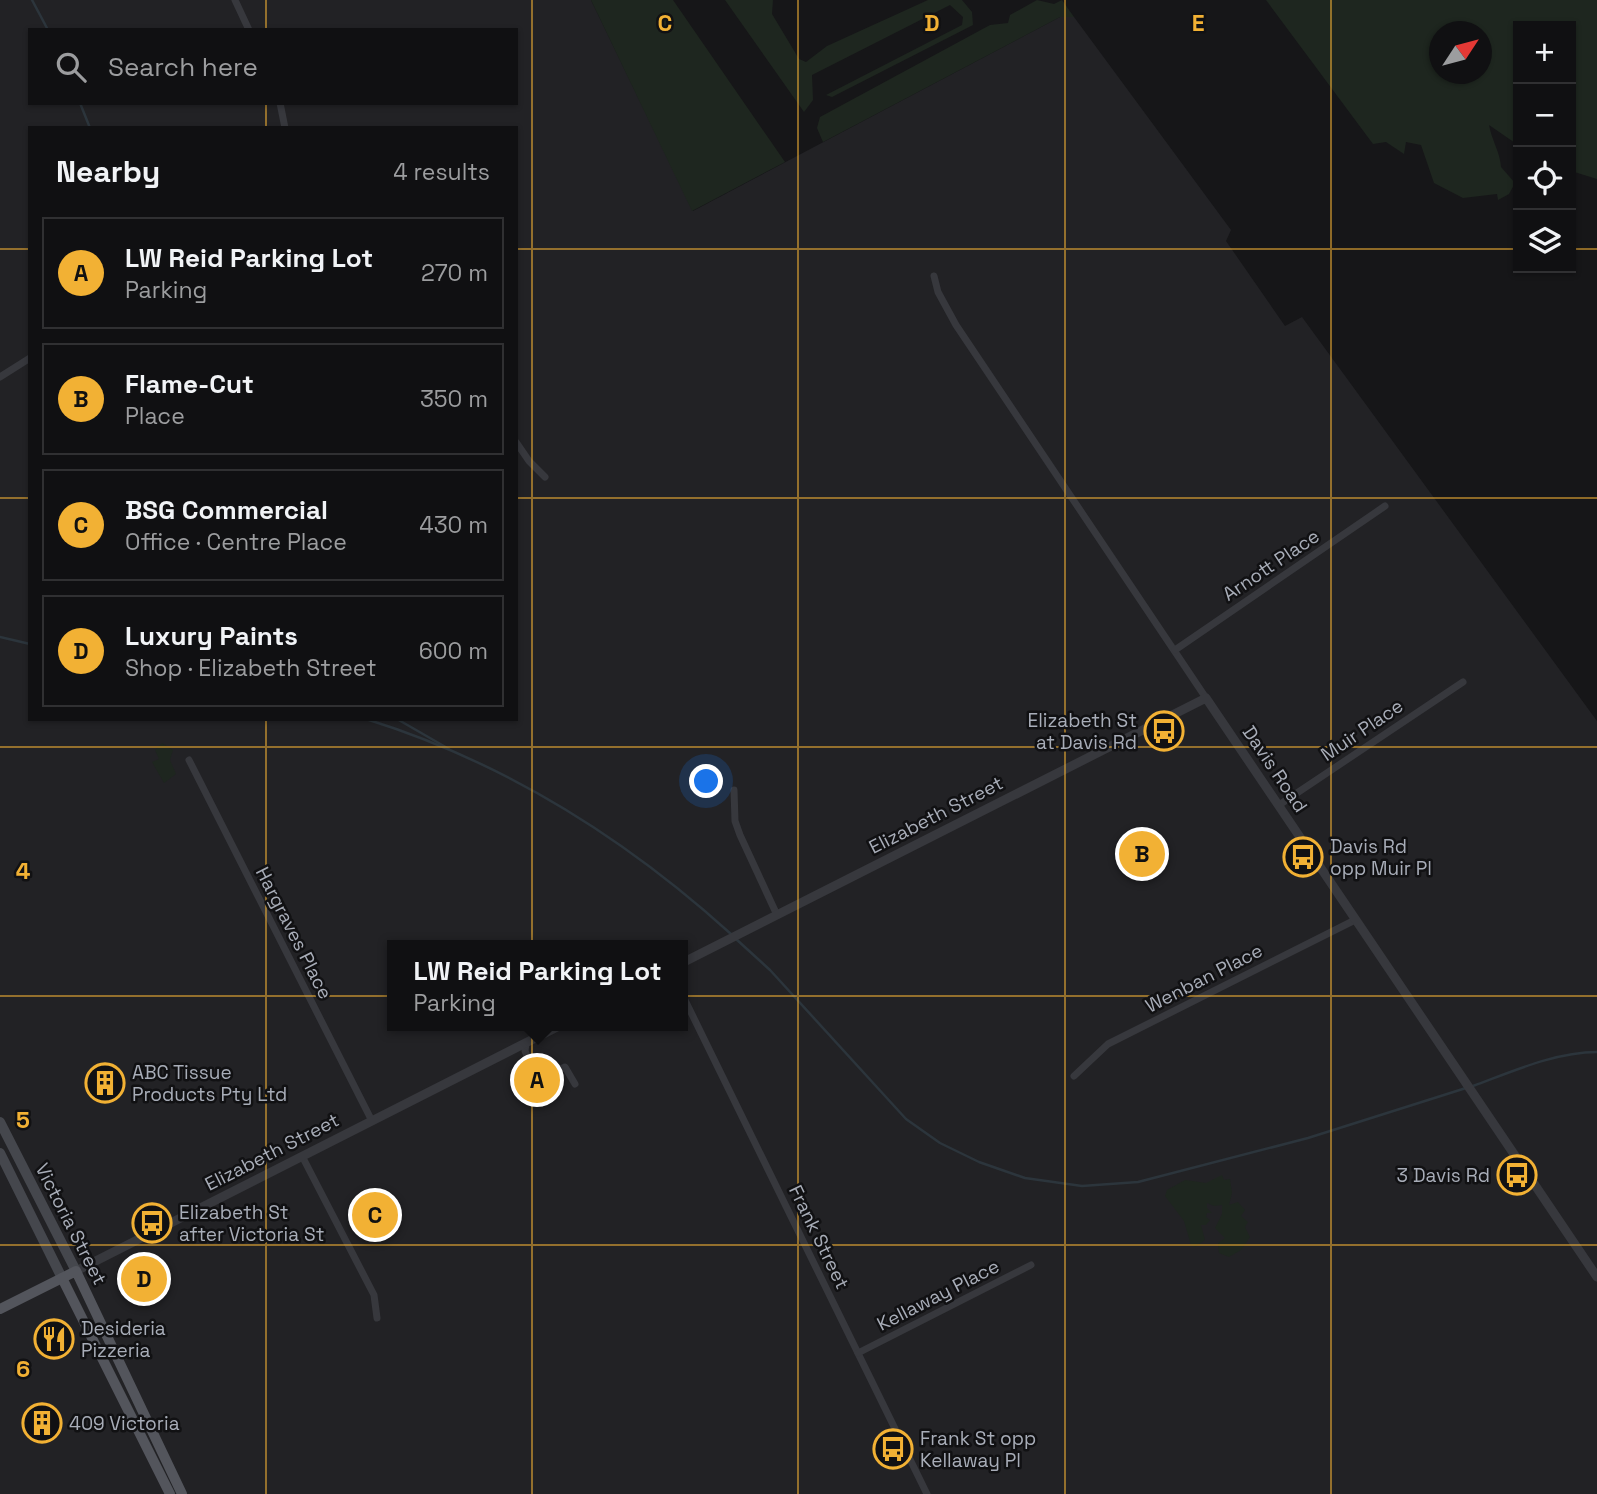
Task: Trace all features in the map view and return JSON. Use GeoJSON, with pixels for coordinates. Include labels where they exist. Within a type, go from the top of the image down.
{"type":"FeatureCollection","features":[{"type":"Feature","properties":{"kind":"main road","name":"Victoria Street"},"geometry":{"type":"LineString","coordinates":[[0,1122],[76,1271],[182,1494]]}},
{"type":"Feature","properties":{"kind":"main road","name":"Victoria Street"},"geometry":{"type":"LineString","coordinates":[[0,1153],[170,1494]]}},
{"type":"Feature","properties":{"kind":"main road","name":"Elizabeth Street"},"geometry":{"type":"LineString","coordinates":[[0,1309],[76,1271]]}},
{"type":"Feature","properties":{"kind":"street"},"geometry":{"type":"LineString","coordinates":[[235,0],[248,28]]}},
{"type":"Feature","properties":{"kind":"street"},"geometry":{"type":"LineString","coordinates":[[280,105],[285,126]]}},
{"type":"Feature","properties":{"kind":"street","name":"Davis Road"},"geometry":{"type":"LineString","coordinates":[[934,276],[938,292],[956,325],[1597,1277]]}},
{"type":"Feature","properties":{"kind":"street"},"geometry":{"type":"LineString","coordinates":[[0,377],[28,359]]}},
{"type":"Feature","properties":{"kind":"street"},"geometry":{"type":"LineString","coordinates":[[518,445],[545,477]]}},
{"type":"Feature","properties":{"kind":"street","name":"Arnott Place"},"geometry":{"type":"LineString","coordinates":[[1175,650],[1385,506]]}},
{"type":"Feature","properties":{"kind":"street","name":"Muir Place"},"geometry":{"type":"LineString","coordinates":[[1279,805],[1463,682]]}},
{"type":"Feature","properties":{"kind":"street","name":"Elizabeth Street"},"geometry":{"type":"LineString","coordinates":[[688,960],[1206,698]]}},
{"type":"Feature","properties":{"kind":"street","name":"Hargraves Place"},"geometry":{"type":"LineString","coordinates":[[188,760],[372,1121]]}},
{"type":"Feature","properties":{"kind":"street"},"geometry":{"type":"LineString","coordinates":[[734,790],[735,821],[777,915]]}},
{"type":"Feature","properties":{"kind":"street","name":"Wenban Place"},"geometry":{"type":"LineString","coordinates":[[1074,1076],[1108,1044],[1355,919]]}},
{"type":"Feature","properties":{"kind":"street","name":"Frank Street"},"geometry":{"type":"LineString","coordinates":[[688,1006],[927,1494]]}},
{"type":"Feature","properties":{"kind":"street","name":"Elizabeth Street"},"geometry":{"type":"LineString","coordinates":[[76,1271],[549,1031]]}},
{"type":"Feature","properties":{"kind":"street"},"geometry":{"type":"LineString","coordinates":[[526,1042],[526,1051],[538,1080],[565,1067],[575,1084]]}},
{"type":"Feature","properties":{"kind":"street"},"geometry":{"type":"LineString","coordinates":[[302,1156],[374,1295],[377,1318]]}},
{"type":"Feature","properties":{"kind":"street","name":"Kellaway Place"},"geometry":{"type":"LineString","coordinates":[[858,1353],[1031,1265]]}},
{"type":"Feature","properties":{"kind":"shaded area"},"geometry":{"type":"Polygon","coordinates":[[[0,0],[591,0],[693,211],[1060,17],[1074,17],[1231,230],[1226,241],[1285,326],[1302,317],[1597,721],[1597,1494],[0,1494],[0,0]]]}},
{"type":"Feature","properties":{"kind":"shaded area"},"geometry":{"type":"Polygon","coordinates":[[[591,0],[673,0],[785,162],[692,211],[591,0]]]}},
{"type":"Feature","properties":{"kind":"shaded area"},"geometry":{"type":"Polygon","coordinates":[[[725,0],[773,0],[772,14],[799,59],[806,62],[827,46],[928,0],[962,0],[972,12],[973,25],[832,97],[826,95],[962,25],[963,17],[950,5],[812,75],[813,100],[804,112],[725,0]]]}},
{"type":"Feature","properties":{"kind":"shaded area"},"geometry":{"type":"Polygon","coordinates":[[[1037,0],[1054,4],[1062,0],[1074,17],[1060,17],[823,142],[817,128],[820,117],[990,25],[1008,23],[1010,15],[1037,0]]]}},
{"type":"Feature","properties":{"kind":"shaded area"},"geometry":{"type":"Polygon","coordinates":[[[1266,0],[1597,0],[1597,179],[1576,173],[1576,21],[1513,21],[1513,142],[1489,125],[1501,167],[1513,181],[1509,194],[1498,200],[1497,194],[1463,198],[1434,183],[1421,145],[1406,142],[1404,154],[1386,142],[1373,144],[1266,0]]]}},
{"type":"Feature","properties":{"kind":"shaded area"},"geometry":{"type":"Polygon","coordinates":[[[162,743],[173,750],[170,760],[176,774],[164,783],[152,762],[159,759],[155,750],[162,743]]]}},
{"type":"Feature","properties":{"kind":"shaded area"},"geometry":{"type":"Polygon","coordinates":[[[1222,1175],[1224,1180],[1230,1179],[1232,1193],[1229,1205],[1238,1202],[1245,1210],[1241,1216],[1248,1222],[1245,1227],[1250,1237],[1241,1250],[1229,1257],[1219,1253],[1218,1243],[1225,1238],[1215,1228],[1222,1214],[1222,1205],[1207,1203],[1207,1208],[1212,1213],[1207,1213],[1206,1217],[1210,1220],[1206,1225],[1201,1225],[1205,1240],[1195,1247],[1191,1245],[1184,1221],[1165,1196],[1167,1190],[1185,1180],[1206,1183],[1222,1175]]]}},
{"type":"Feature","properties":{"kind":"waterway"},"geometry":{"type":"LineString","coordinates":[[32,0],[47,28]]}},
{"type":"Feature","properties":{"kind":"waterway"},"geometry":{"type":"LineString","coordinates":[[81,105],[89,126]]}},
{"type":"Feature","properties":{"kind":"waterway"},"geometry":{"type":"LineString","coordinates":[[0,637],[28,644]]}},
{"type":"Feature","properties":{"kind":"waterway"},"geometry":{"type":"LineString","coordinates":[[372,721],[466,757],[560,806],[648,866],[731,934]]}},
{"type":"Feature","properties":{"kind":"waterway"},"geometry":{"type":"LineString","coordinates":[[400,721],[449,749]]}},
{"type":"Feature","properties":{"kind":"waterway"},"geometry":{"type":"LineString","coordinates":[[736,939],[770,970],[906,1119],[940,1143],[979,1162],[1025,1178],[1082,1186],[1138,1182],[1308,1138],[1466,1088]]}},
{"type":"Feature","properties":{"kind":"waterway"},"geometry":{"type":"LineString","coordinates":[[1473,1086],[1549,1059],[1597,1052]]}},
{"type":"Feature","properties":{"kind":"place","name":"Elizabeth St at Davis Rd"},"geometry":{"type":"Point","coordinates":[1164,731]}},
{"type":"Feature","properties":{"kind":"place","name":"Flame-Cut"},"geometry":{"type":"Point","coordinates":[1142,854]}},
{"type":"Feature","properties":{"kind":"place","name":"Davis Rd opp Muir Pl"},"geometry":{"type":"Point","coordinates":[1303,857]}},
{"type":"Feature","properties":{"kind":"place","name":"LW Reid Parking Lot"},"geometry":{"type":"Point","coordinates":[537,1080]}},
{"type":"Feature","properties":{"kind":"place","name":"ABC Tissue Products Pty Ltd"},"geometry":{"type":"Point","coordinates":[105,1083]}},
{"type":"Feature","properties":{"kind":"place","name":"3 Davis Rd"},"geometry":{"type":"Point","coordinates":[1517,1175]}},
{"type":"Feature","properties":{"kind":"place","name":"BSG Commercial"},"geometry":{"type":"Point","coordinates":[375,1215]}},
{"type":"Feature","properties":{"kind":"place","name":"Elizabeth St after Victoria St"},"geometry":{"type":"Point","coordinates":[152,1223]}},
{"type":"Feature","properties":{"kind":"place","name":"Luxury Paints"},"geometry":{"type":"Point","coordinates":[144,1279]}},
{"type":"Feature","properties":{"kind":"place","name":"Desideria Pizzeria"},"geometry":{"type":"Point","coordinates":[54,1339]}},
{"type":"Feature","properties":{"kind":"place","name":"409 Victoria"},"geometry":{"type":"Point","coordinates":[42,1423]}},
{"type":"Feature","properties":{"kind":"place","name":"Frank St opp Kellaway Pl"},"geometry":{"type":"Point","coordinates":[893,1449]}}]}
